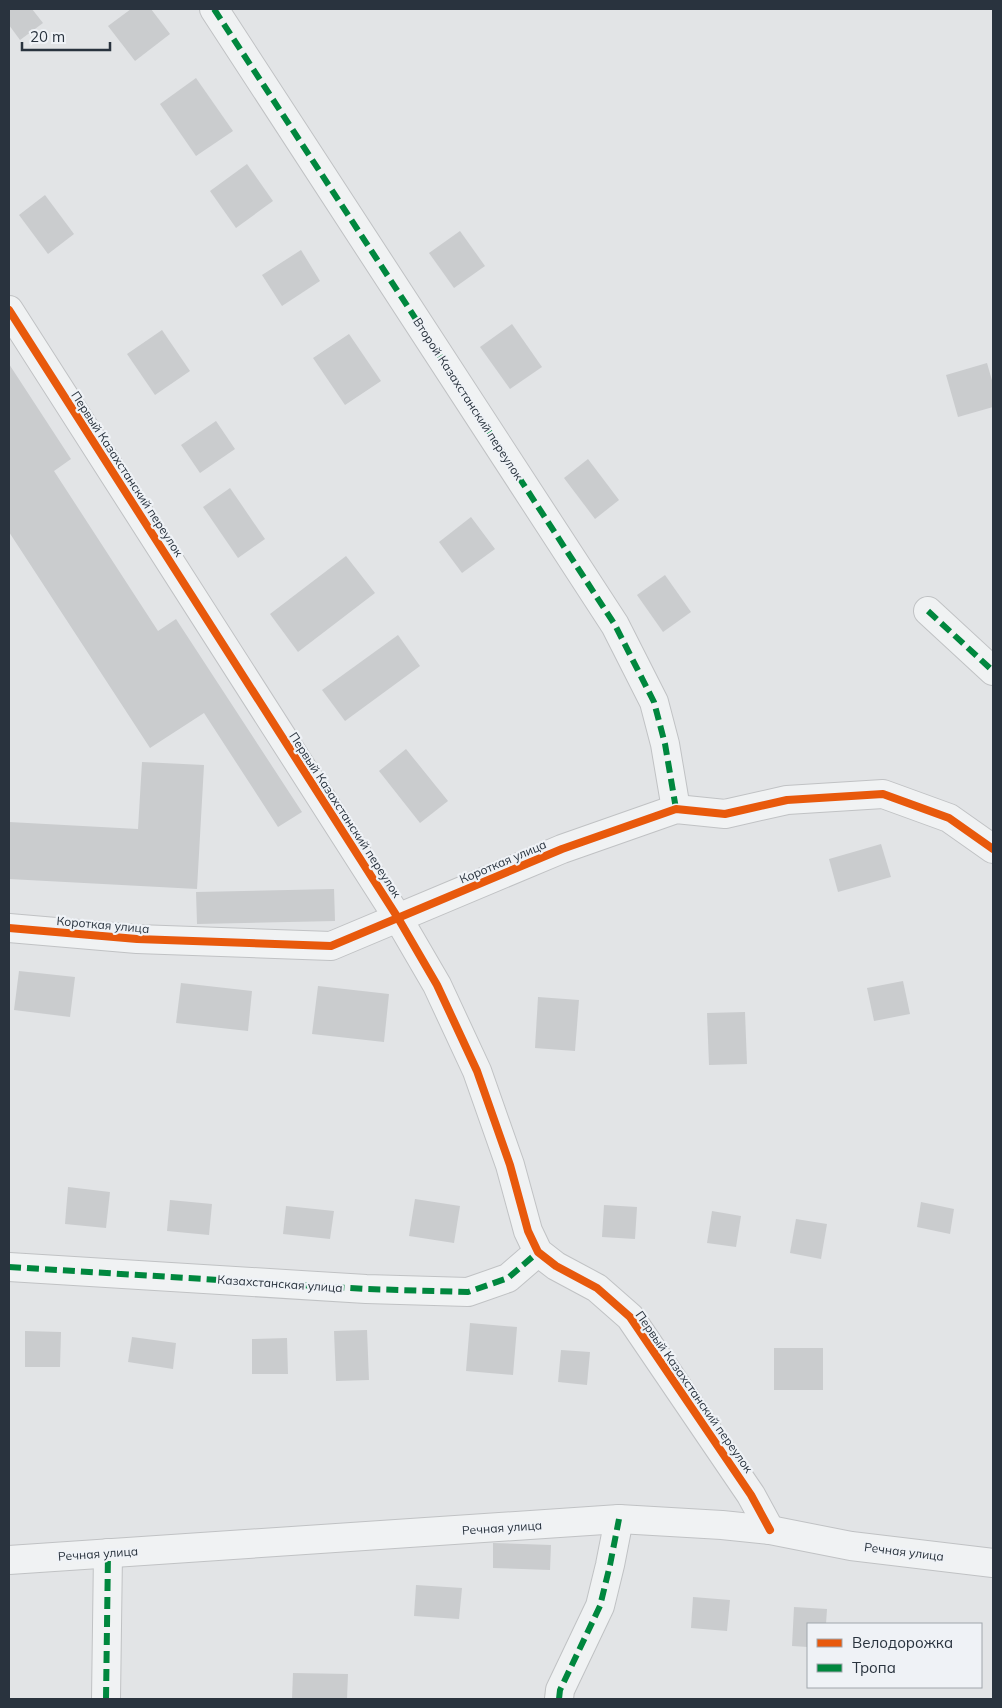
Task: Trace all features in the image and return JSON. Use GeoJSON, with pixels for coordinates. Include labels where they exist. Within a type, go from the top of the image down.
{"type":"FeatureCollection","features":[{"type":"Feature","properties":{"kind":"street","name":"Второй Казахстанский переулок"},"geometry":{"type":"LineString","coordinates":[[214,9],[615,626],[654,702],[666,744],[676,810]]}},
{"type":"Feature","properties":{"kind":"street","name":"Первый Казахстанский переулок"},"geometry":{"type":"LineString","coordinates":[[9,310],[398,918],[437,985],[477,1071],[510,1165],[528,1231],[538,1252],[556,1266],[597,1288],[630,1317],[751,1495],[770,1530]]}},
{"type":"Feature","properties":{"kind":"street"},"geometry":{"type":"LineString","coordinates":[[928,611],[993,672]]}},
{"type":"Feature","properties":{"kind":"street","name":"Короткая улица"},"geometry":{"type":"LineString","coordinates":[[9,928],[136,939],[331,946],[562,849],[676,810],[725,814],[787,800],[883,794],[949,818],[993,849]]}},
{"type":"Feature","properties":{"kind":"street","name":"Казахстанская улица"},"geometry":{"type":"LineString","coordinates":[[9,1267],[366,1289],[468,1292],[508,1278],[538,1252]]}},
{"type":"Feature","properties":{"kind":"street"},"geometry":{"type":"LineString","coordinates":[[559,1699],[564,1683],[600,1606],[619,1519]]}},
{"type":"Feature","properties":{"kind":"street","name":"Речная улица"},"geometry":{"type":"LineString","coordinates":[[9,1560],[619,1519],[770,1530],[851,1546],[993,1563]]}},
{"type":"Feature","properties":{"kind":"street"},"geometry":{"type":"LineString","coordinates":[[106,1699],[108,1553]]}},
{"type":"Feature","properties":{"kind":"building"},"geometry":{"type":"Polygon","coordinates":[[[9,9],[32,9],[43,23],[20,40],[9,25],[9,9]]]}},
{"type":"Feature","properties":{"kind":"building"},"geometry":{"type":"Polygon","coordinates":[[[131,9],[151,9],[170,34],[135,61],[108,26],[131,9]]]}},
{"type":"Feature","properties":{"kind":"building"},"geometry":{"type":"Polygon","coordinates":[[[196,78],[233,131],[196,156],[160,104],[196,78]]]}},
{"type":"Feature","properties":{"kind":"building"},"geometry":{"type":"Polygon","coordinates":[[[247,164],[273,201],[236,228],[210,191],[247,164]]]}},
{"type":"Feature","properties":{"kind":"building"},"geometry":{"type":"Polygon","coordinates":[[[45,195],[74,234],[48,254],[19,215],[45,195]]]}},
{"type":"Feature","properties":{"kind":"building"},"geometry":{"type":"Polygon","coordinates":[[[460,231],[485,266],[454,288],[429,253],[460,231]]]}},
{"type":"Feature","properties":{"kind":"building"},"geometry":{"type":"Polygon","coordinates":[[[301,250],[320,281],[282,306],[262,275],[301,250]]]}},
{"type":"Feature","properties":{"kind":"building"},"geometry":{"type":"Polygon","coordinates":[[[512,324],[542,367],[510,389],[480,347],[512,324]]]}},
{"type":"Feature","properties":{"kind":"building"},"geometry":{"type":"Polygon","coordinates":[[[162,330],[190,371],[155,395],[127,354],[162,330]]]}},
{"type":"Feature","properties":{"kind":"building"},"geometry":{"type":"Polygon","coordinates":[[[349,334],[381,381],[345,405],[313,358],[349,334]]]}},
{"type":"Feature","properties":{"kind":"building"},"geometry":{"type":"Polygon","coordinates":[[[987,363],[993,384],[993,407],[958,417],[946,375],[987,363]]]}},
{"type":"Feature","properties":{"kind":"building"},"geometry":{"type":"Polygon","coordinates":[[[9,364],[71,459],[54,471],[158,631],[176,619],[302,812],[278,827],[204,713],[150,748],[9,532],[9,364]]]}},
{"type":"Feature","properties":{"kind":"building"},"geometry":{"type":"Polygon","coordinates":[[[216,421],[235,449],[200,473],[181,445],[216,421]]]}},
{"type":"Feature","properties":{"kind":"building"},"geometry":{"type":"Polygon","coordinates":[[[588,459],[619,500],[595,519],[564,478],[588,459]]]}},
{"type":"Feature","properties":{"kind":"building"},"geometry":{"type":"Polygon","coordinates":[[[230,488],[265,539],[238,558],[203,507],[230,488]]]}},
{"type":"Feature","properties":{"kind":"building"},"geometry":{"type":"Polygon","coordinates":[[[471,517],[495,549],[462,573],[439,542],[471,517]]]}},
{"type":"Feature","properties":{"kind":"building"},"geometry":{"type":"Polygon","coordinates":[[[346,556],[375,593],[298,652],[270,614],[346,556]]]}},
{"type":"Feature","properties":{"kind":"building"},"geometry":{"type":"Polygon","coordinates":[[[665,575],[691,612],[663,632],[637,595],[665,575]]]}},
{"type":"Feature","properties":{"kind":"building"},"geometry":{"type":"Polygon","coordinates":[[[398,635],[420,666],[345,721],[322,690],[398,635]]]}},
{"type":"Feature","properties":{"kind":"building"},"geometry":{"type":"Polygon","coordinates":[[[406,749],[448,801],[420,823],[379,771],[406,749]]]}},
{"type":"Feature","properties":{"kind":"building"},"geometry":{"type":"Polygon","coordinates":[[[142,762],[204,765],[197,889],[9,879],[9,822],[138,829],[142,762]]]}},
{"type":"Feature","properties":{"kind":"building"},"geometry":{"type":"Polygon","coordinates":[[[881,844],[891,877],[838,892],[829,859],[881,844]]]}},
{"type":"Feature","properties":{"kind":"building"},"geometry":{"type":"Polygon","coordinates":[[[334,889],[335,921],[197,924],[196,892],[334,889]]]}},
{"type":"Feature","properties":{"kind":"building"},"geometry":{"type":"Polygon","coordinates":[[[19,971],[75,977],[70,1017],[14,1010],[19,971]]]}},
{"type":"Feature","properties":{"kind":"building"},"geometry":{"type":"Polygon","coordinates":[[[903,981],[910,1014],[874,1021],[867,988],[903,981]]]}},
{"type":"Feature","properties":{"kind":"building"},"geometry":{"type":"Polygon","coordinates":[[[181,983],[252,991],[248,1031],[176,1023],[181,983]]]}},
{"type":"Feature","properties":{"kind":"building"},"geometry":{"type":"Polygon","coordinates":[[[318,986],[389,994],[384,1042],[312,1034],[318,986]]]}},
{"type":"Feature","properties":{"kind":"building"},"geometry":{"type":"Polygon","coordinates":[[[538,997],[579,1000],[575,1051],[535,1048],[538,997]]]}},
{"type":"Feature","properties":{"kind":"building"},"geometry":{"type":"Polygon","coordinates":[[[745,1012],[747,1064],[709,1065],[707,1013],[745,1012]]]}},
{"type":"Feature","properties":{"kind":"building"},"geometry":{"type":"Polygon","coordinates":[[[68,1187],[110,1192],[106,1228],[65,1224],[68,1187]]]}},
{"type":"Feature","properties":{"kind":"building"},"geometry":{"type":"Polygon","coordinates":[[[415,1199],[460,1206],[454,1243],[409,1236],[415,1199]]]}},
{"type":"Feature","properties":{"kind":"building"},"geometry":{"type":"Polygon","coordinates":[[[170,1200],[212,1204],[209,1235],[167,1231],[170,1200]]]}},
{"type":"Feature","properties":{"kind":"building"},"geometry":{"type":"Polygon","coordinates":[[[921,1202],[954,1209],[950,1234],[917,1227],[921,1202]]]}},
{"type":"Feature","properties":{"kind":"building"},"geometry":{"type":"Polygon","coordinates":[[[604,1205],[637,1207],[635,1239],[602,1237],[604,1205]]]}},
{"type":"Feature","properties":{"kind":"building"},"geometry":{"type":"Polygon","coordinates":[[[286,1206],[334,1211],[330,1239],[283,1234],[286,1206]]]}},
{"type":"Feature","properties":{"kind":"building"},"geometry":{"type":"Polygon","coordinates":[[[712,1211],[741,1216],[736,1247],[707,1243],[712,1211]]]}},
{"type":"Feature","properties":{"kind":"building"},"geometry":{"type":"Polygon","coordinates":[[[796,1219],[827,1224],[821,1259],[790,1253],[796,1219]]]}},
{"type":"Feature","properties":{"kind":"building"},"geometry":{"type":"Polygon","coordinates":[[[470,1323],[517,1327],[513,1375],[466,1371],[470,1323]]]}},
{"type":"Feature","properties":{"kind":"building"},"geometry":{"type":"Polygon","coordinates":[[[367,1330],[369,1380],[336,1381],[334,1331],[367,1330]]]}},
{"type":"Feature","properties":{"kind":"building"},"geometry":{"type":"Polygon","coordinates":[[[25,1331],[61,1332],[60,1367],[25,1367],[25,1331]]]}},
{"type":"Feature","properties":{"kind":"building"},"geometry":{"type":"Polygon","coordinates":[[[132,1337],[176,1343],[173,1369],[128,1362],[132,1337]]]}},
{"type":"Feature","properties":{"kind":"building"},"geometry":{"type":"Polygon","coordinates":[[[287,1338],[288,1374],[252,1374],[252,1339],[287,1338]]]}},
{"type":"Feature","properties":{"kind":"building"},"geometry":{"type":"Polygon","coordinates":[[[774,1348],[823,1348],[823,1390],[774,1390],[774,1348]]]}},
{"type":"Feature","properties":{"kind":"building"},"geometry":{"type":"Polygon","coordinates":[[[561,1350],[590,1352],[587,1385],[558,1382],[561,1350]]]}},
{"type":"Feature","properties":{"kind":"building"},"geometry":{"type":"Polygon","coordinates":[[[493,1543],[551,1545],[550,1570],[493,1568],[493,1543]]]}},
{"type":"Feature","properties":{"kind":"building"},"geometry":{"type":"Polygon","coordinates":[[[416,1585],[462,1588],[459,1619],[414,1616],[416,1585]]]}},
{"type":"Feature","properties":{"kind":"building"},"geometry":{"type":"Polygon","coordinates":[[[693,1597],[730,1600],[727,1631],[691,1628],[693,1597]]]}},
{"type":"Feature","properties":{"kind":"building"},"geometry":{"type":"Polygon","coordinates":[[[794,1607],[827,1609],[826,1623],[807,1623],[807,1647],[792,1646],[794,1607]]]}},
{"type":"Feature","properties":{"kind":"building"},"geometry":{"type":"Polygon","coordinates":[[[293,1673],[348,1674],[347,1699],[292,1699],[293,1673]]]}},
{"type":"Feature","properties":{"kind":"marked path"},"geometry":{"type":"LineString","coordinates":[[214,9],[615,625],[654,702],[665,744],[676,809]]}},
{"type":"Feature","properties":{"kind":"marked path"},"geometry":{"type":"LineString","coordinates":[[928,611],[993,671]]}},
{"type":"Feature","properties":{"kind":"marked path"},"geometry":{"type":"LineString","coordinates":[[9,1267],[366,1289],[468,1292],[508,1278],[538,1252]]}},
{"type":"Feature","properties":{"kind":"marked path"},"geometry":{"type":"LineString","coordinates":[[559,1699],[560,1690],[600,1606],[619,1519]]}},
{"type":"Feature","properties":{"kind":"marked path"},"geometry":{"type":"LineString","coordinates":[[106,1699],[108,1553]]}},
{"type":"Feature","properties":{"kind":"cycle path"},"geometry":{"type":"LineString","coordinates":[[9,310],[398,918],[437,985],[477,1071],[510,1165],[528,1231],[538,1252],[556,1266],[597,1288],[630,1317],[751,1495],[770,1530]]}},
{"type":"Feature","properties":{"kind":"cycle path"},"geometry":{"type":"LineString","coordinates":[[9,928],[137,939],[331,946],[562,849],[676,809],[725,814],[787,800],[883,794],[949,818],[993,849]]}}]}
